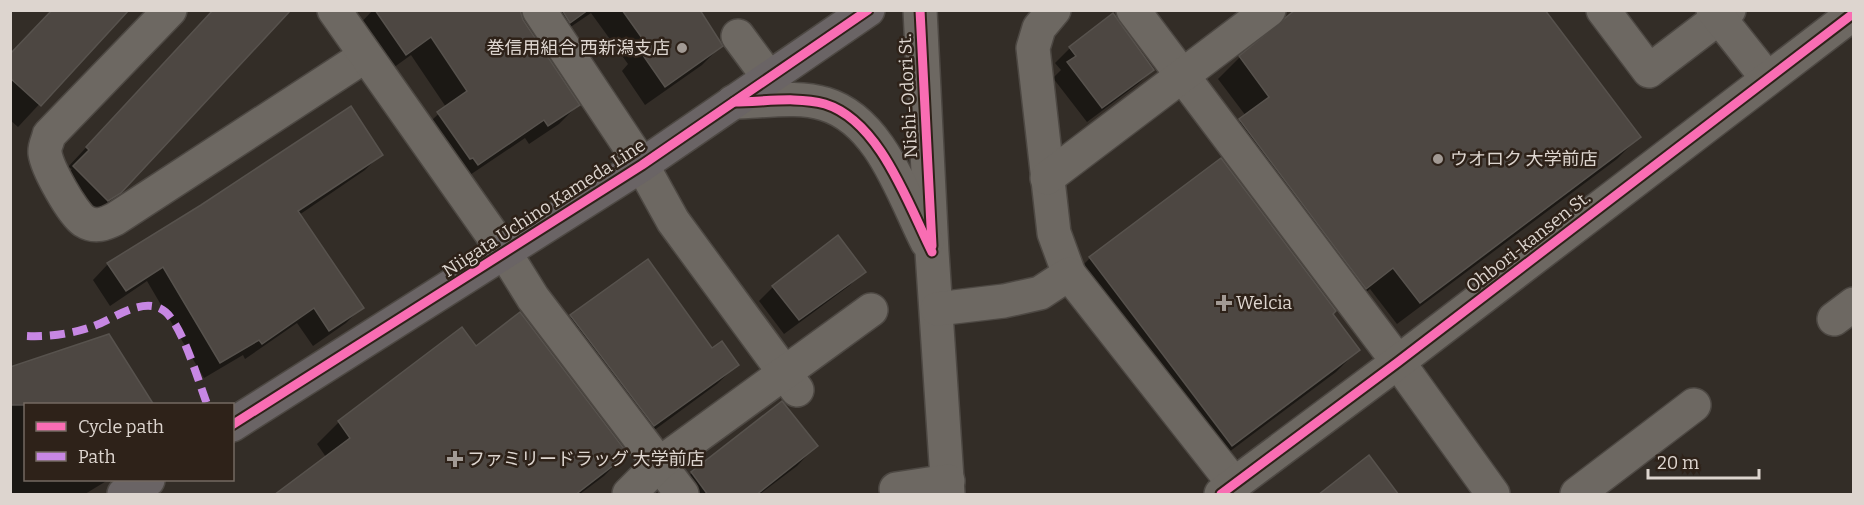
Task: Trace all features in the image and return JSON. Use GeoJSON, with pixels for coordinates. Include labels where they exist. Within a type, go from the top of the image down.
{"type":"FeatureCollection","features":[{"type":"Feature","properties":{"kind":"main road","name":"Niigata Uchino Kameda Line"},"geometry":{"type":"LineString","coordinates":[[234,424],[642,165],[868,10]]}},
{"type":"Feature","properties":{"kind":"street"},"geometry":{"type":"LineString","coordinates":[[170,10],[49,135],[45,150],[48,167],[77,214],[94,225],[106,224],[115,219],[365,56]]}},
{"type":"Feature","properties":{"kind":"street"},"geometry":{"type":"LineString","coordinates":[[334,10],[505,253],[533,298],[682,495]]}},
{"type":"Feature","properties":{"kind":"street"},"geometry":{"type":"LineString","coordinates":[[539,10],[642,165],[673,221],[791,381]]}},
{"type":"Feature","properties":{"kind":"street","name":"Nishi-Odori St."},"geometry":{"type":"LineString","coordinates":[[920,10],[932,252],[948,488]]}},
{"type":"Feature","properties":{"kind":"street"},"geometry":{"type":"LineString","coordinates":[[1054,10],[1039,28],[1034,48],[1054,233],[1070,274],[1227,490]]}},
{"type":"Feature","properties":{"kind":"street"},"geometry":{"type":"LineString","coordinates":[[1133,10],[1398,362],[1493,495]]}},
{"type":"Feature","properties":{"kind":"street"},"geometry":{"type":"LineString","coordinates":[[1047,178],[1269,10]]}},
{"type":"Feature","properties":{"kind":"street"},"geometry":{"type":"LineString","coordinates":[[1603,10],[1649,71],[1720,13],[1767,78]]}},
{"type":"Feature","properties":{"kind":"street","name":"Ohbori-kansen St."},"geometry":{"type":"LineString","coordinates":[[1227,490],[1854,13]]}},
{"type":"Feature","properties":{"kind":"street"},"geometry":{"type":"LineString","coordinates":[[738,36],[769,78]]}},
{"type":"Feature","properties":{"kind":"street"},"geometry":{"type":"LineString","coordinates":[[733,102],[800,100],[824,104],[843,112],[865,129],[888,165],[932,252]]}},
{"type":"Feature","properties":{"kind":"street"},"geometry":{"type":"LineString","coordinates":[[937,309],[1040,294],[1070,274]]}},
{"type":"Feature","properties":{"kind":"street"},"geometry":{"type":"LineString","coordinates":[[629,495],[659,464],[791,381],[871,310]]}},
{"type":"Feature","properties":{"kind":"street"},"geometry":{"type":"LineString","coordinates":[[1577,495],[1694,405]]}},
{"type":"Feature","properties":{"kind":"street"},"geometry":{"type":"LineString","coordinates":[[896,489],[948,488]]}},
{"type":"Feature","properties":{"kind":"building"},"geometry":{"type":"Polygon","coordinates":[[[52,10],[129,10],[41,106],[10,78],[10,54],[52,10]]]}},
{"type":"Feature","properties":{"kind":"building"},"geometry":{"type":"Polygon","coordinates":[[[213,10],[291,10],[121,193],[108,201],[73,166],[89,150],[86,147],[213,10]]]}},
{"type":"Feature","properties":{"kind":"building"},"geometry":{"type":"Polygon","coordinates":[[[375,10],[520,10],[523,20],[580,105],[548,126],[544,120],[478,165],[473,158],[470,159],[437,112],[467,91],[431,37],[406,55],[375,10]]]}},
{"type":"Feature","properties":{"kind":"building"},"geometry":{"type":"Polygon","coordinates":[[[562,10],[588,10],[570,23],[562,10]]]}},
{"type":"Feature","properties":{"kind":"building","name":"巻信用組合 西新潟支店"},"geometry":{"type":"Polygon","coordinates":[[[622,10],[700,10],[723,46],[665,87],[640,51],[647,45],[622,10]]]}},
{"type":"Feature","properties":{"kind":"building","name":"ウオロク 大学前店"},"geometry":{"type":"Polygon","coordinates":[[[1295,10],[1545,10],[1641,137],[1420,303],[1393,268],[1366,289],[1239,119],[1269,97],[1239,56],[1295,10]]]}},
{"type":"Feature","properties":{"kind":"building"},"geometry":{"type":"Polygon","coordinates":[[[1113,13],[1154,70],[1102,108],[1067,62],[1076,56],[1069,47],[1113,13]]]}},
{"type":"Feature","properties":{"kind":"building"},"geometry":{"type":"Polygon","coordinates":[[[351,106],[383,155],[298,211],[364,308],[329,331],[314,308],[262,344],[259,340],[220,363],[163,267],[126,291],[107,263],[201,205],[351,106]]]}},
{"type":"Feature","properties":{"kind":"building","name":"Welcia"},"geometry":{"type":"Polygon","coordinates":[[[1221,158],[1336,311],[1333,314],[1360,350],[1232,446],[1089,257],[1221,158]]]}},
{"type":"Feature","properties":{"kind":"building"},"geometry":{"type":"Polygon","coordinates":[[[838,235],[866,272],[799,320],[772,286],[838,235]]]}},
{"type":"Feature","properties":{"kind":"building"},"geometry":{"type":"Polygon","coordinates":[[[648,259],[712,348],[722,341],[739,365],[654,426],[570,315],[648,259]]]}},
{"type":"Feature","properties":{"kind":"building"},"geometry":{"type":"Polygon","coordinates":[[[520,312],[628,454],[575,495],[274,495],[350,438],[338,421],[462,327],[476,346],[520,312]]]}},
{"type":"Feature","properties":{"kind":"building"},"geometry":{"type":"Polygon","coordinates":[[[109,334],[153,403],[24,403],[24,405],[10,405],[10,367],[109,334]]]}},
{"type":"Feature","properties":{"kind":"building"},"geometry":{"type":"Polygon","coordinates":[[[782,401],[818,446],[756,495],[708,495],[691,472],[782,401]]]}},
{"type":"Feature","properties":{"kind":"building"},"geometry":{"type":"Polygon","coordinates":[[[1369,455],[1399,495],[1318,495],[1369,455]]]}},
{"type":"Feature","properties":{"kind":"marked path"},"geometry":{"type":"LineString","coordinates":[[27,336],[75,332],[132,309],[153,306],[171,318],[182,336],[207,403]]}},
{"type":"Feature","properties":{"kind":"cycle path"},"geometry":{"type":"LineString","coordinates":[[234,424],[642,165],[868,10]]}},
{"type":"Feature","properties":{"kind":"cycle path"},"geometry":{"type":"LineString","coordinates":[[920,10],[932,246]]}},
{"type":"Feature","properties":{"kind":"cycle path"},"geometry":{"type":"LineString","coordinates":[[1221,494],[1398,362],[1854,13]]}},
{"type":"Feature","properties":{"kind":"cycle path"},"geometry":{"type":"LineString","coordinates":[[734,102],[803,100],[825,104],[844,113],[862,128],[890,166],[932,252]]}},
{"type":"Feature","properties":{"kind":"place","name":"巻信用組合 西新潟支店"},"geometry":{"type":"Point","coordinates":[682,48]}},
{"type":"Feature","properties":{"kind":"place","name":"ウオロク 大学前店"},"geometry":{"type":"Point","coordinates":[1438,159]}},
{"type":"Feature","properties":{"kind":"place","name":"Welcia"},"geometry":{"type":"Point","coordinates":[1224,303]}},
{"type":"Feature","properties":{"kind":"place","name":"ファミリードラッグ 大学前店"},"geometry":{"type":"Point","coordinates":[455,459]}}]}
